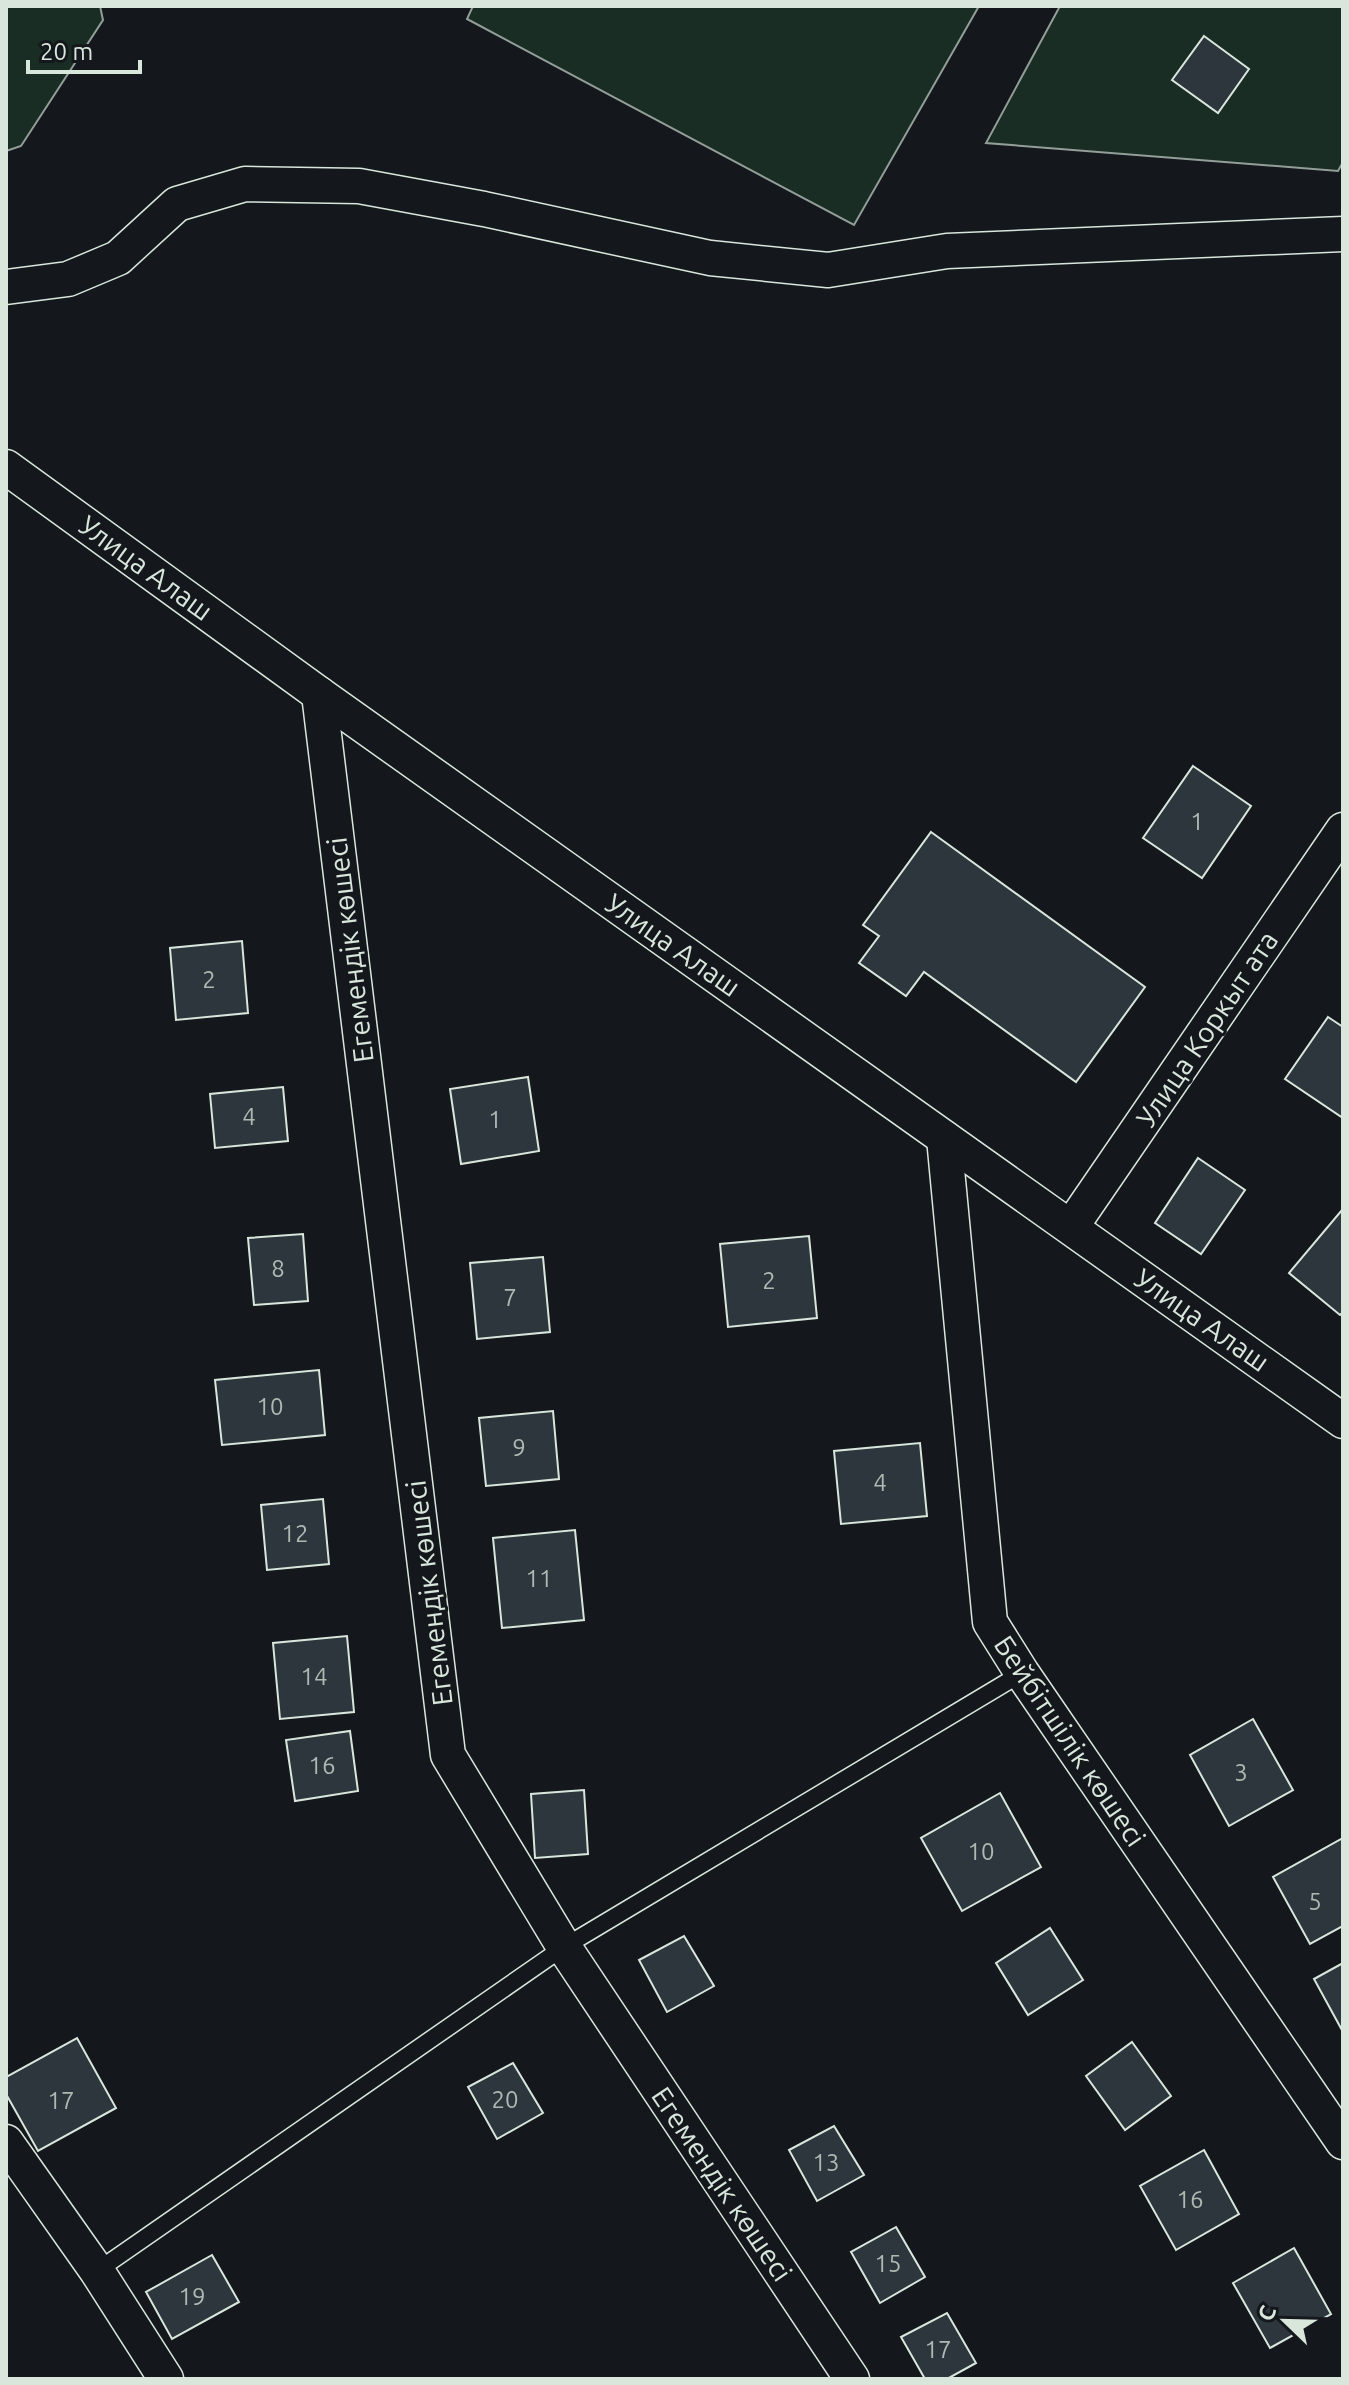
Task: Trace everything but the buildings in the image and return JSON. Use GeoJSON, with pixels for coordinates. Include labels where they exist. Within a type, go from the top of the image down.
{"type":"FeatureCollection","features":[{"type":"Feature","properties":{"kind":"street"},"geometry":{"type":"LineString","coordinates":[[6,287],[68,279],[118,258],[177,204],[245,184],[359,186],[484,209],[710,258],[828,270],[947,251],[1343,234]]}},
{"type":"Feature","properties":{"kind":"street","name":"Улица Алаш"},"geometry":{"type":"LineString","coordinates":[[6,467],[319,694],[1343,1421]]}},
{"type":"Feature","properties":{"kind":"street","name":"Егемендік көшесі"},"geometry":{"type":"LineString","coordinates":[[319,694],[448,1755],[564,1947],[852,2379]]}},
{"type":"Feature","properties":{"kind":"street","name":"Улица Коркыт ата"},"geometry":{"type":"LineString","coordinates":[[1071,1227],[1343,830]]}},
{"type":"Feature","properties":{"kind":"street","name":"Бейбітшілік көшесі"},"geometry":{"type":"LineString","coordinates":[[944,1138],[990,1622],[1343,2142]]}},
{"type":"Feature","properties":{"kind":"street"},"geometry":{"type":"LineString","coordinates":[[6,2142],[97,2271],[166,2379]]}},
{"type":"Feature","properties":{"kind":"lane"},"geometry":{"type":"LineString","coordinates":[[97,2271],[564,1947],[1022,1673]]}},
{"type":"Feature","properties":{"kind":"green space"},"geometry":{"type":"Polygon","coordinates":[[[6,6],[100,6],[103,20],[21,146],[6,151],[6,6]]]}},
{"type":"Feature","properties":{"kind":"green space"},"geometry":{"type":"Polygon","coordinates":[[[473,6],[979,6],[854,225],[467,19],[473,6]]]}},
{"type":"Feature","properties":{"kind":"green space"},"geometry":{"type":"Polygon","coordinates":[[[1060,6],[1343,6],[1343,162],[1338,171],[986,143],[1060,6]]]}}]}
